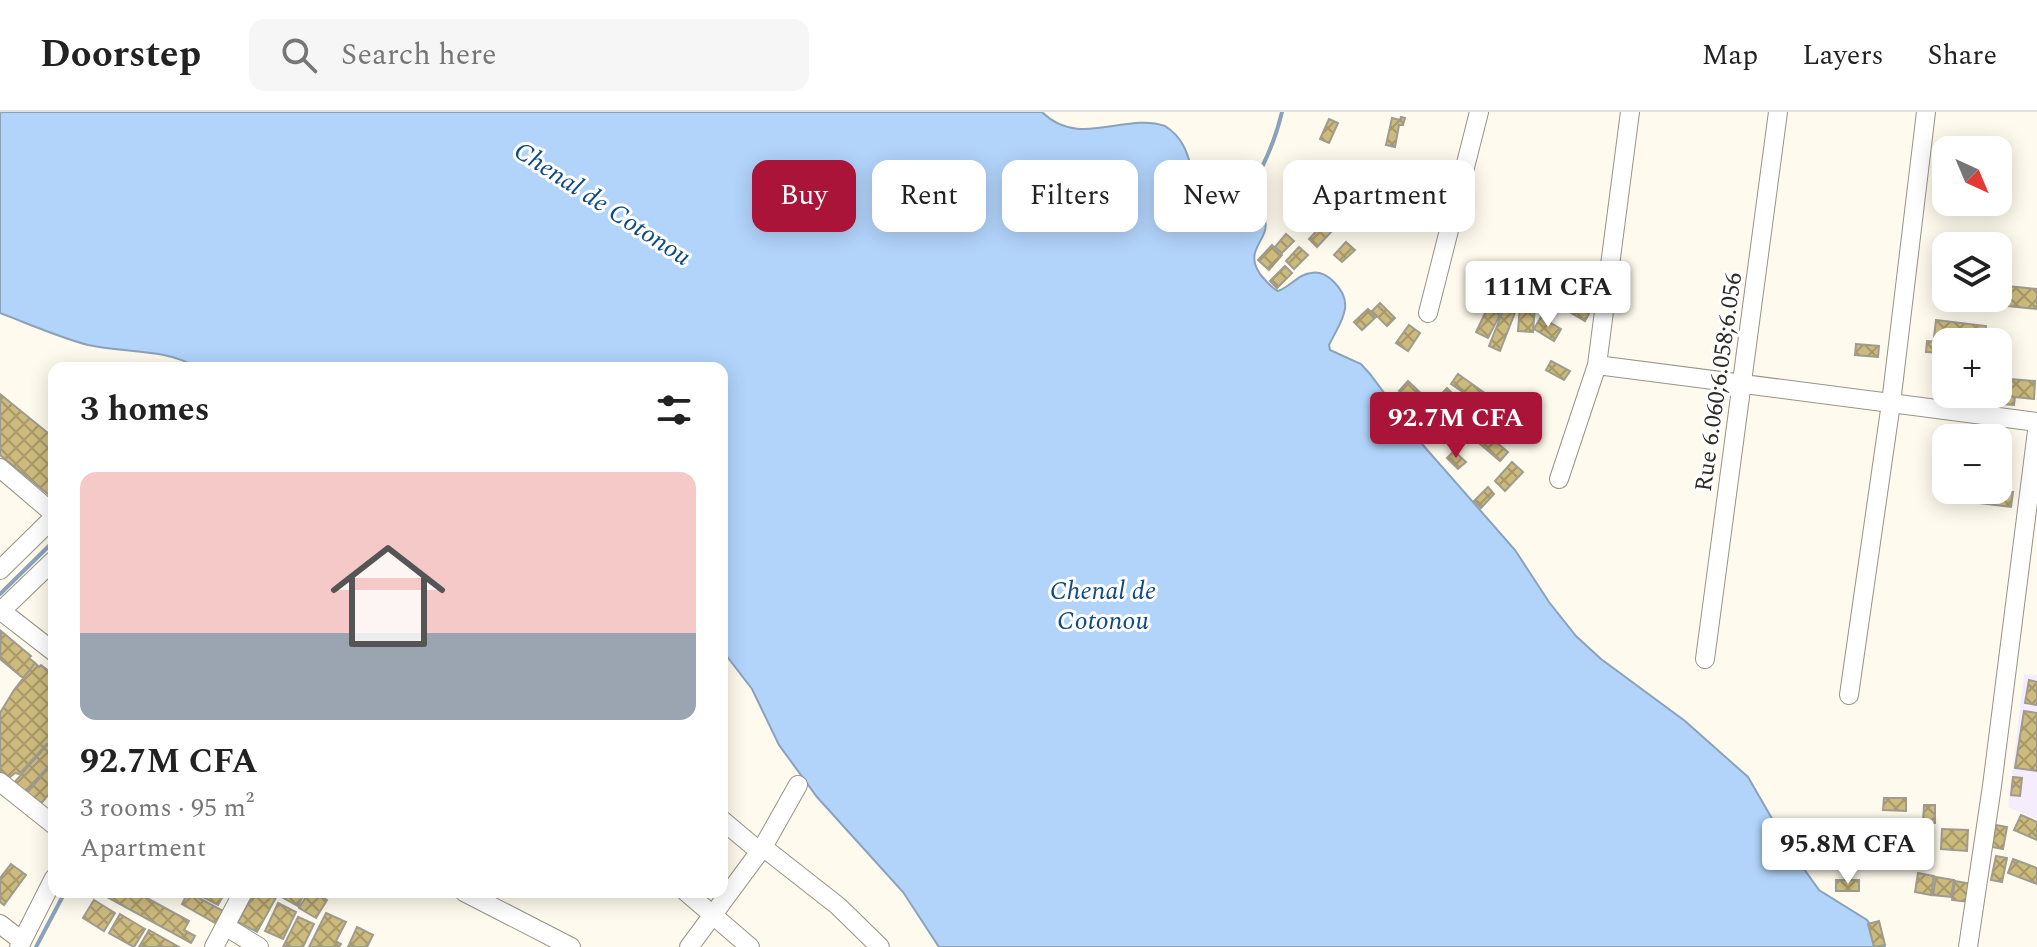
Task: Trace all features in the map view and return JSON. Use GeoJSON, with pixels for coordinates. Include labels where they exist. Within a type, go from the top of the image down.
{"type":"FeatureCollection","features":[{"type":"Feature","properties":{"kind":"street"},"geometry":{"type":"LineString","coordinates":[[1428,313],[1479,112]]}},
{"type":"Feature","properties":{"kind":"street"},"geometry":{"type":"LineString","coordinates":[[1559,479],[1597,365],[1630,112]]}},
{"type":"Feature","properties":{"kind":"street","name":"Rue 6.060;6.058;6.056"},"geometry":{"type":"LineString","coordinates":[[1705,659],[1778,112]]}},
{"type":"Feature","properties":{"kind":"street"},"geometry":{"type":"LineString","coordinates":[[1849,695],[1891,403],[1926,112]]}},
{"type":"Feature","properties":{"kind":"street"},"geometry":{"type":"LineString","coordinates":[[1597,365],[2037,422]]}},
{"type":"Feature","properties":{"kind":"street"},"geometry":{"type":"LineString","coordinates":[[1968,947],[1992,786],[2037,431]]}},
{"type":"Feature","properties":{"kind":"street"},"geometry":{"type":"LineString","coordinates":[[0,468],[48,511]]}},
{"type":"Feature","properties":{"kind":"street"},"geometry":{"type":"LineString","coordinates":[[0,570],[48,522]]}},
{"type":"Feature","properties":{"kind":"street"},"geometry":{"type":"LineString","coordinates":[[48,566],[0,611],[48,647]]}},
{"type":"Feature","properties":{"kind":"street"},"geometry":{"type":"LineString","coordinates":[[0,782],[48,820]]}},
{"type":"Feature","properties":{"kind":"street"},"geometry":{"type":"LineString","coordinates":[[728,895],[761,849],[798,785]]}},
{"type":"Feature","properties":{"kind":"street"},"geometry":{"type":"LineString","coordinates":[[728,824],[838,906],[880,947]]}},
{"type":"Feature","properties":{"kind":"street"},"geometry":{"type":"LineString","coordinates":[[0,924],[20,944],[48,890]]}},
{"type":"Feature","properties":{"kind":"street"},"geometry":{"type":"LineString","coordinates":[[214,947],[240,898]]}},
{"type":"Feature","properties":{"kind":"street"},"geometry":{"type":"LineString","coordinates":[[476,898],[571,947]]}},
{"type":"Feature","properties":{"kind":"street"},"geometry":{"type":"LineString","coordinates":[[693,898],[750,947]]}},
{"type":"Feature","properties":{"kind":"street"},"geometry":{"type":"LineString","coordinates":[[689,947],[726,898]]}},
{"type":"Feature","properties":{"kind":"street"},"geometry":{"type":"LineString","coordinates":[[225,926],[259,947]]}},
{"type":"Feature","properties":{"kind":"shaded area"},"geometry":{"type":"Polygon","coordinates":[[[2024,674],[2037,675],[2037,819],[2008,807],[2024,674]]]}},
{"type":"Feature","properties":{"kind":"water","name":"Chenal de Cotonou"},"geometry":{"type":"Polygon","coordinates":[[[0,112],[1042,112],[1056,123],[1071,128],[1135,123],[1165,126],[1181,142],[1189,160],[1154,160],[1154,232],[1265,232],[1254,257],[1255,265],[1270,286],[1278,291],[1311,273],[1324,274],[1334,282],[1341,290],[1345,305],[1342,320],[1329,345],[1330,350],[1361,364],[1370,374],[1422,444],[1515,550],[1576,636],[1601,659],[1685,721],[1748,777],[1789,848],[1819,890],[1867,920],[1885,947],[939,947],[903,892],[817,797],[779,745],[752,689],[728,658],[728,362],[186,362],[144,352],[88,345],[0,313],[0,112]]]}},
{"type":"Feature","properties":{"kind":"building"},"geometry":{"type":"Polygon","coordinates":[[[1401,117],[1405,118],[1403,125],[1399,125],[1395,147],[1386,145],[1392,118],[1400,120],[1401,117]]]}},
{"type":"Feature","properties":{"kind":"building"},"geometry":{"type":"Polygon","coordinates":[[[1329,119],[1338,123],[1329,143],[1320,139],[1329,119]]]}},
{"type":"Feature","properties":{"kind":"building"},"geometry":{"type":"Polygon","coordinates":[[[1316,232],[1331,232],[1317,247],[1309,239],[1316,232]]]}},
{"type":"Feature","properties":{"kind":"building"},"geometry":{"type":"Polygon","coordinates":[[[1286,234],[1294,241],[1282,253],[1275,247],[1286,234]]]}},
{"type":"Feature","properties":{"kind":"building"},"geometry":{"type":"Polygon","coordinates":[[[1346,242],[1355,250],[1342,262],[1334,255],[1346,242]]]}},
{"type":"Feature","properties":{"kind":"building"},"geometry":{"type":"Polygon","coordinates":[[[1272,245],[1282,255],[1269,270],[1258,260],[1272,245]]]}},
{"type":"Feature","properties":{"kind":"building"},"geometry":{"type":"Polygon","coordinates":[[[1299,247],[1308,255],[1294,269],[1286,261],[1299,247]]]}},
{"type":"Feature","properties":{"kind":"building"},"geometry":{"type":"Polygon","coordinates":[[[1285,266],[1292,273],[1277,288],[1270,281],[1285,266]]]}},
{"type":"Feature","properties":{"kind":"building"},"geometry":{"type":"Polygon","coordinates":[[[1544,281],[1592,308],[1585,321],[1537,293],[1544,281]]]}},
{"type":"Feature","properties":{"kind":"building"},"geometry":{"type":"Polygon","coordinates":[[[2012,286],[2037,289],[2037,309],[2012,306],[2012,286]]]}},
{"type":"Feature","properties":{"kind":"building"},"geometry":{"type":"Polygon","coordinates":[[[1492,299],[1505,305],[1488,338],[1476,332],[1492,299]]]}},
{"type":"Feature","properties":{"kind":"building"},"geometry":{"type":"Polygon","coordinates":[[[1380,303],[1395,318],[1387,326],[1372,311],[1380,303]]]}},
{"type":"Feature","properties":{"kind":"building"},"geometry":{"type":"Polygon","coordinates":[[[1520,305],[1535,306],[1533,332],[1518,331],[1520,305]]]}},
{"type":"Feature","properties":{"kind":"building"},"geometry":{"type":"Polygon","coordinates":[[[1505,306],[1516,310],[1500,351],[1489,346],[1505,306]]]}},
{"type":"Feature","properties":{"kind":"building"},"geometry":{"type":"Polygon","coordinates":[[[1368,309],[1376,317],[1362,330],[1354,322],[1368,309]]]}},
{"type":"Feature","properties":{"kind":"building"},"geometry":{"type":"Polygon","coordinates":[[[1541,317],[1561,329],[1554,341],[1534,329],[1541,317]]]}},
{"type":"Feature","properties":{"kind":"building"},"geometry":{"type":"Polygon","coordinates":[[[1936,320],[1986,326],[1986,328],[1935,328],[1936,320]]]}},
{"type":"Feature","properties":{"kind":"building"},"geometry":{"type":"Polygon","coordinates":[[[1409,325],[1420,333],[1408,351],[1396,343],[1409,325]]]}},
{"type":"Feature","properties":{"kind":"building"},"geometry":{"type":"Polygon","coordinates":[[[1927,341],[1932,341],[1932,352],[1926,352],[1927,341]]]}},
{"type":"Feature","properties":{"kind":"building"},"geometry":{"type":"Polygon","coordinates":[[[1856,344],[1879,346],[1878,357],[1855,355],[1856,344]]]}},
{"type":"Feature","properties":{"kind":"building"},"geometry":{"type":"Polygon","coordinates":[[[1551,361],[1570,371],[1564,380],[1546,370],[1551,361]]]}},
{"type":"Feature","properties":{"kind":"building"},"geometry":{"type":"Polygon","coordinates":[[[1458,374],[1496,401],[1490,410],[1451,384],[1458,374]]]}},
{"type":"Feature","properties":{"kind":"building"},"geometry":{"type":"Polygon","coordinates":[[[2012,379],[2035,381],[2034,399],[2015,397],[2014,405],[2012,379]]]}},
{"type":"Feature","properties":{"kind":"building"},"geometry":{"type":"Polygon","coordinates":[[[1408,381],[1426,398],[1417,408],[1399,391],[1408,381]]]}},
{"type":"Feature","properties":{"kind":"building"},"geometry":{"type":"Polygon","coordinates":[[[1447,388],[1456,397],[1441,413],[1432,404],[1447,388]]]}},
{"type":"Feature","properties":{"kind":"building"},"geometry":{"type":"Polygon","coordinates":[[[0,394],[48,433],[48,494],[0,455],[0,394]]]}},
{"type":"Feature","properties":{"kind":"building"},"geometry":{"type":"Polygon","coordinates":[[[1488,435],[1508,452],[1500,461],[1480,444],[1488,435]]]}},
{"type":"Feature","properties":{"kind":"building"},"geometry":{"type":"Polygon","coordinates":[[[1454,451],[1466,462],[1458,469],[1447,458],[1454,451]]]}},
{"type":"Feature","properties":{"kind":"building"},"geometry":{"type":"Polygon","coordinates":[[[1512,462],[1523,472],[1505,491],[1495,481],[1512,462]]]}},
{"type":"Feature","properties":{"kind":"building"},"geometry":{"type":"Polygon","coordinates":[[[1488,487],[1494,494],[1481,508],[1474,501],[1488,487]]]}},
{"type":"Feature","properties":{"kind":"building"},"geometry":{"type":"Polygon","coordinates":[[[1,631],[35,663],[23,678],[0,659],[1,631]]]}},
{"type":"Feature","properties":{"kind":"building"},"geometry":{"type":"Polygon","coordinates":[[[35,663],[48,670],[48,744],[19,774],[15,773],[9,778],[0,771],[0,713],[35,663]]]}},
{"type":"Feature","properties":{"kind":"building"},"geometry":{"type":"Polygon","coordinates":[[[2029,680],[2037,682],[2037,705],[2025,703],[2029,680]]]}},
{"type":"Feature","properties":{"kind":"building"},"geometry":{"type":"Polygon","coordinates":[[[2024,711],[2037,713],[2037,771],[2015,768],[2024,711]]]}},
{"type":"Feature","properties":{"kind":"building"},"geometry":{"type":"Polygon","coordinates":[[[48,745],[48,767],[25,793],[13,784],[48,745]]]}},
{"type":"Feature","properties":{"kind":"building"},"geometry":{"type":"Polygon","coordinates":[[[48,768],[48,795],[39,806],[26,794],[48,768]]]}},
{"type":"Feature","properties":{"kind":"building"},"geometry":{"type":"Polygon","coordinates":[[[2013,777],[2022,778],[2020,796],[2011,795],[2013,777]]]}},
{"type":"Feature","properties":{"kind":"building"},"geometry":{"type":"Polygon","coordinates":[[[1884,798],[1906,798],[1906,811],[1883,810],[1884,798]]]}},
{"type":"Feature","properties":{"kind":"building"},"geometry":{"type":"Polygon","coordinates":[[[1924,805],[1935,805],[1935,823],[1923,823],[1924,805]]]}},
{"type":"Feature","properties":{"kind":"building"},"geometry":{"type":"Polygon","coordinates":[[[2021,815],[2037,822],[2037,840],[2014,830],[2021,815]]]}},
{"type":"Feature","properties":{"kind":"building"},"geometry":{"type":"Polygon","coordinates":[[[1996,825],[2007,827],[2003,849],[1992,847],[1996,825]]]}},
{"type":"Feature","properties":{"kind":"building"},"geometry":{"type":"Polygon","coordinates":[[[1942,829],[1968,830],[1967,851],[1941,849],[1942,829]]]}},
{"type":"Feature","properties":{"kind":"building"},"geometry":{"type":"Polygon","coordinates":[[[1996,856],[2007,858],[2002,882],[1991,880],[1996,856]]]}},
{"type":"Feature","properties":{"kind":"building"},"geometry":{"type":"Polygon","coordinates":[[[2013,859],[2037,868],[2037,884],[2008,873],[2013,859]]]}},
{"type":"Feature","properties":{"kind":"building"},"geometry":{"type":"Polygon","coordinates":[[[11,864],[26,875],[4,905],[0,902],[0,878],[11,864]]]}},
{"type":"Feature","properties":{"kind":"building"},"geometry":{"type":"Polygon","coordinates":[[[1918,873],[1934,876],[1931,895],[1915,892],[1918,873]]]}},
{"type":"Feature","properties":{"kind":"building"},"geometry":{"type":"Polygon","coordinates":[[[1936,877],[1954,880],[1951,897],[1933,895],[1936,877]]]}},
{"type":"Feature","properties":{"kind":"building"},"geometry":{"type":"Polygon","coordinates":[[[1836,880],[1859,880],[1859,891],[1836,891],[1836,880]]]}},
{"type":"Feature","properties":{"kind":"building"},"geometry":{"type":"Polygon","coordinates":[[[1955,881],[1972,884],[1969,902],[1952,900],[1955,881]]]}},
{"type":"Feature","properties":{"kind":"building"},"geometry":{"type":"Polygon","coordinates":[[[109,898],[147,898],[189,921],[184,930],[195,936],[191,943],[109,898]]]}},
{"type":"Feature","properties":{"kind":"building"},"geometry":{"type":"Polygon","coordinates":[[[185,898],[199,898],[223,911],[217,924],[182,904],[185,898]]]}},
{"type":"Feature","properties":{"kind":"building"},"geometry":{"type":"Polygon","coordinates":[[[205,898],[222,898],[218,905],[205,898]]]}},
{"type":"Feature","properties":{"kind":"building"},"geometry":{"type":"Polygon","coordinates":[[[251,898],[276,898],[257,932],[238,922],[251,898]]]}},
{"type":"Feature","properties":{"kind":"building"},"geometry":{"type":"Polygon","coordinates":[[[284,898],[302,898],[298,906],[284,898]]]}},
{"type":"Feature","properties":{"kind":"building"},"geometry":{"type":"Polygon","coordinates":[[[305,898],[327,900],[316,918],[299,908],[305,898]]]}},
{"type":"Feature","properties":{"kind":"building"},"geometry":{"type":"Polygon","coordinates":[[[94,900],[115,913],[104,931],[83,918],[94,900]]]}},
{"type":"Feature","properties":{"kind":"building"},"geometry":{"type":"Polygon","coordinates":[[[278,903],[296,912],[283,939],[265,931],[278,903]]]}},
{"type":"Feature","properties":{"kind":"building"},"geometry":{"type":"Polygon","coordinates":[[[326,913],[346,922],[336,941],[341,944],[339,947],[309,947],[326,913]]]}},
{"type":"Feature","properties":{"kind":"building"},"geometry":{"type":"Polygon","coordinates":[[[120,914],[145,929],[134,947],[109,933],[120,914]]]}},
{"type":"Feature","properties":{"kind":"building"},"geometry":{"type":"Polygon","coordinates":[[[298,917],[314,924],[303,947],[283,947],[298,917]]]}},
{"type":"Feature","properties":{"kind":"building"},"geometry":{"type":"Polygon","coordinates":[[[1879,921],[1885,945],[1874,947],[1868,924],[1879,921]]]}},
{"type":"Feature","properties":{"kind":"building"},"geometry":{"type":"Polygon","coordinates":[[[357,927],[373,935],[367,947],[348,947],[357,927]]]}},
{"type":"Feature","properties":{"kind":"building"},"geometry":{"type":"Polygon","coordinates":[[[149,930],[179,947],[139,947],[149,930]]]}},
{"type":"Feature","properties":{"kind":"waterway"},"geometry":{"type":"LineString","coordinates":[[1266,160],[1282,112]]}},
{"type":"Feature","properties":{"kind":"waterway"},"geometry":{"type":"LineString","coordinates":[[0,594],[48,547]]}},
{"type":"Feature","properties":{"kind":"waterway"},"geometry":{"type":"LineString","coordinates":[[36,947],[62,898]]}}]}
